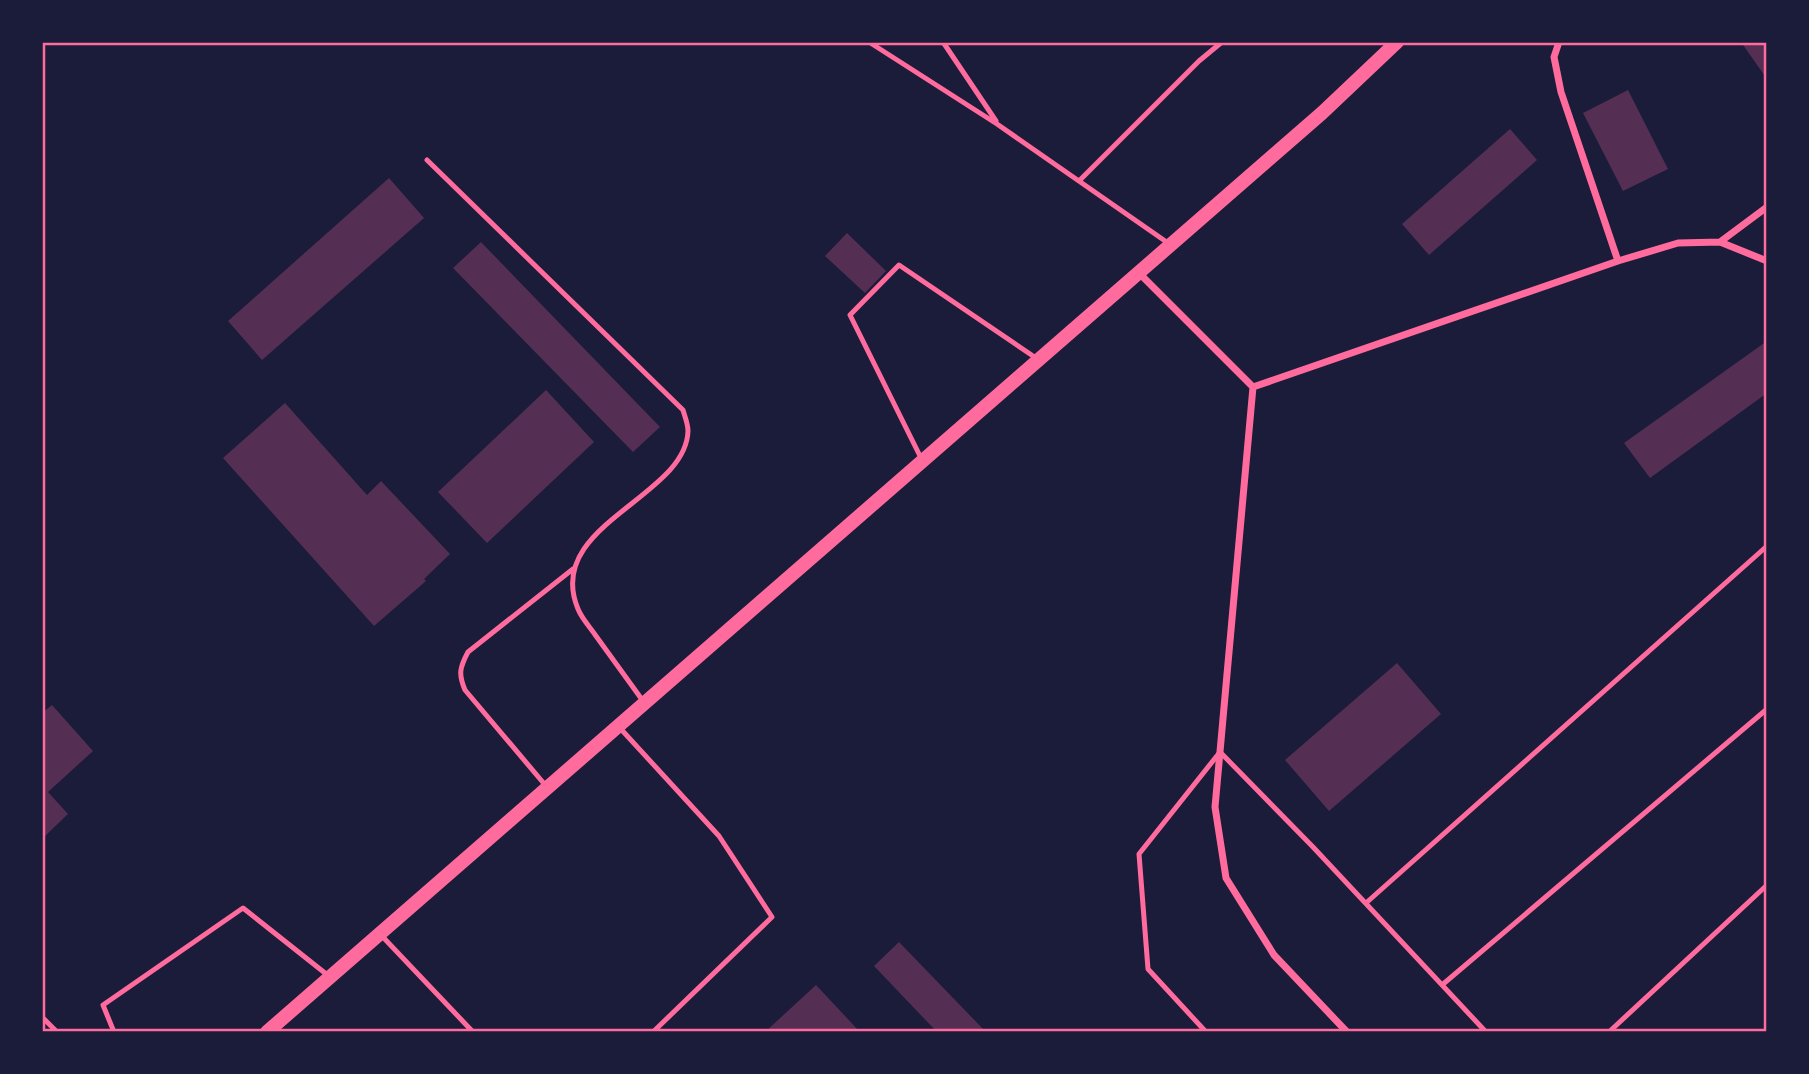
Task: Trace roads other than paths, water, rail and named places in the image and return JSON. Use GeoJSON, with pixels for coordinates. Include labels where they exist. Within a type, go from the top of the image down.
{"type":"FeatureCollection","features":[{"type":"Feature","properties":{"kind":"main road"},"geometry":{"type":"LineString","coordinates":[[267,1032],[1322,113],[1397,42]]}},
{"type":"Feature","properties":{"kind":"street"},"geometry":{"type":"LineString","coordinates":[[1559,42],[1554,57],[1560,92],[1618,261]]}},
{"type":"Feature","properties":{"kind":"street"},"geometry":{"type":"LineString","coordinates":[[1720,242],[1767,207]]}},
{"type":"Feature","properties":{"kind":"street"},"geometry":{"type":"LineString","coordinates":[[1253,387],[1618,261],[1678,243],[1720,242],[1767,261]]}},
{"type":"Feature","properties":{"kind":"street"},"geometry":{"type":"LineString","coordinates":[[1139,273],[1253,387]]}},
{"type":"Feature","properties":{"kind":"street"},"geometry":{"type":"LineString","coordinates":[[1253,387],[1215,807],[1226,878],[1274,955],[1347,1032]]}},
{"type":"Feature","properties":{"kind":"lane"},"geometry":{"type":"LineString","coordinates":[[870,42],[997,124],[1171,245]]}},
{"type":"Feature","properties":{"kind":"lane"},"geometry":{"type":"LineString","coordinates":[[943,42],[997,124]]}},
{"type":"Feature","properties":{"kind":"lane"},"geometry":{"type":"LineString","coordinates":[[1079,181],[1199,61],[1222,42]]}},
{"type":"Feature","properties":{"kind":"lane"},"geometry":{"type":"LineString","coordinates":[[428,160],[683,411],[688,429],[686,444],[676,464],[591,538],[573,569],[468,652],[460,667],[459,678],[465,690],[548,788]]}},
{"type":"Feature","properties":{"kind":"lane"},"geometry":{"type":"LineString","coordinates":[[922,462],[850,315],[899,265],[1039,360]]}},
{"type":"Feature","properties":{"kind":"lane"},"geometry":{"type":"LineString","coordinates":[[1366,904],[1767,546]]}},
{"type":"Feature","properties":{"kind":"lane"},"geometry":{"type":"LineString","coordinates":[[573,569],[572,590],[578,611],[644,704]]}},
{"type":"Feature","properties":{"kind":"lane"},"geometry":{"type":"LineString","coordinates":[[1442,985],[1767,709]]}},
{"type":"Feature","properties":{"kind":"lane"},"geometry":{"type":"LineString","coordinates":[[618,726],[719,836],[772,917],[653,1032]]}},
{"type":"Feature","properties":{"kind":"lane"},"geometry":{"type":"LineString","coordinates":[[1206,1032],[1148,969],[1139,854],[1220,752],[1486,1032]]}},
{"type":"Feature","properties":{"kind":"lane"},"geometry":{"type":"LineString","coordinates":[[1609,1032],[1767,886]]}},
{"type":"Feature","properties":{"kind":"lane"},"geometry":{"type":"LineString","coordinates":[[114,1032],[103,1006],[243,908],[330,977]]}},
{"type":"Feature","properties":{"kind":"lane"},"geometry":{"type":"LineString","coordinates":[[380,933],[473,1032]]}},
{"type":"Feature","properties":{"kind":"lane"},"geometry":{"type":"LineString","coordinates":[[42,1017],[57,1032]]}}]}
